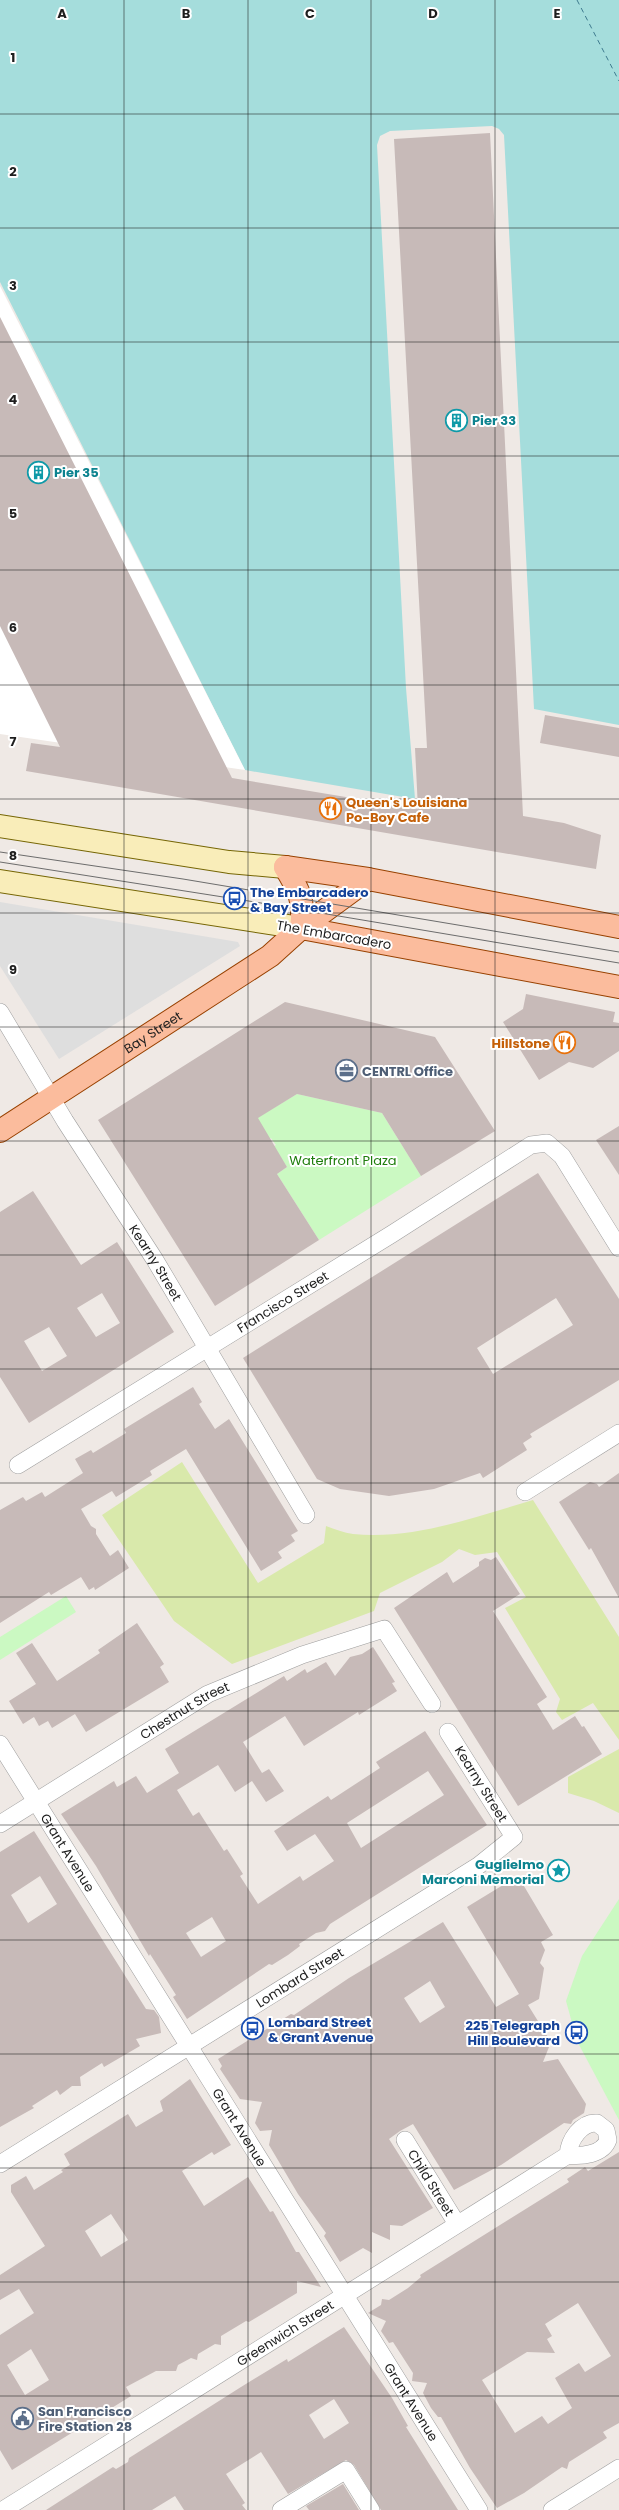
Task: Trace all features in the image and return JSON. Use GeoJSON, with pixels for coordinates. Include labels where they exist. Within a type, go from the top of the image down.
{"type":"FeatureCollection","features":[{"type":"Feature","properties":{"kind":"main road"},"geometry":{"type":"LineString","coordinates":[[0,826],[229,862],[285,867],[368,879],[619,927]]}},
{"type":"Feature","properties":{"kind":"main road"},"geometry":{"type":"LineString","coordinates":[[285,867],[302,899],[304,910],[301,928]]}},
{"type":"Feature","properties":{"kind":"main road","name":"Bay Street"},"geometry":{"type":"LineString","coordinates":[[0,1131],[270,956],[301,928],[368,879]]}},
{"type":"Feature","properties":{"kind":"main road","name":"The Embarcadero"},"geometry":{"type":"LineString","coordinates":[[0,881],[301,928],[619,987]]}},
{"type":"Feature","properties":{"kind":"street","name":"Kearny Street"},"geometry":{"type":"LineString","coordinates":[[0,1012],[207,1346],[306,1515]]}},
{"type":"Feature","properties":{"kind":"street","name":"Francisco Street"},"geometry":{"type":"LineString","coordinates":[[18,1465],[207,1346],[392,1234],[531,1145],[547,1143],[562,1156],[619,1248]]}},
{"type":"Feature","properties":{"kind":"street"},"geometry":{"type":"LineString","coordinates":[[530,1488],[619,1433]]}},
{"type":"Feature","properties":{"kind":"street","name":"Chestnut Street"},"geometry":{"type":"LineString","coordinates":[[0,1824],[208,1694],[302,1655],[384,1629],[432,1704]]}},
{"type":"Feature","properties":{"kind":"street","name":"Kearny Street"},"geometry":{"type":"LineString","coordinates":[[448,1732],[514,1837]]}},
{"type":"Feature","properties":{"kind":"street","name":"Grant Avenue"},"geometry":{"type":"LineString","coordinates":[[0,1744],[479,2510]]}},
{"type":"Feature","properties":{"kind":"street","name":"Lombard Street"},"geometry":{"type":"LineString","coordinates":[[0,2164],[478,1866],[514,1837]]}},
{"type":"Feature","properties":{"kind":"street","name":"Child Street"},"geometry":{"type":"LineString","coordinates":[[405,2140],[457,2224]]}},
{"type":"Feature","properties":{"kind":"street","name":"Greenwich Street"},"geometry":{"type":"LineString","coordinates":[[5,2506],[568,2155]]}},
{"type":"Feature","properties":{"kind":"street"},"geometry":{"type":"LineString","coordinates":[[552,2510],[619,2468]]}},
{"type":"Feature","properties":{"kind":"street"},"geometry":{"type":"LineString","coordinates":[[281,2510],[346,2470],[371,2510]]}},
{"type":"Feature","properties":{"kind":"green space","name":"Waterfront Plaza"},"geometry":{"type":"Polygon","coordinates":[[[297,1094],[382,1113],[421,1176],[319,1240],[277,1174],[287,1167],[277,1152],[264,1153],[276,1145],[271,1138],[260,1145],[257,1118],[297,1094]]]}},
{"type":"Feature","properties":{"kind":"green space"},"geometry":{"type":"Polygon","coordinates":[[[182,1462],[258,1583],[324,1543],[326,1526],[353,1534],[399,1534],[444,1526],[533,1500],[619,1637],[619,1740],[593,1703],[562,1720],[556,1712],[560,1699],[505,1608],[526,1597],[497,1552],[475,1555],[459,1549],[442,1562],[380,1593],[374,1611],[232,1664],[174,1621],[102,1515],[182,1462]]]}},
{"type":"Feature","properties":{"kind":"green space"},"geometry":{"type":"Polygon","coordinates":[[[66,1596],[76,1612],[0,1660],[0,1637],[66,1596]]]}},
{"type":"Feature","properties":{"kind":"green space"},"geometry":{"type":"Polygon","coordinates":[[[619,1749],[619,1813],[594,1801],[568,1793],[568,1777],[619,1749]]]}},
{"type":"Feature","properties":{"kind":"green space"},"geometry":{"type":"Polygon","coordinates":[[[619,1899],[619,2120],[577,2041],[566,2001],[582,1956],[619,1899]]]}},
{"type":"Feature","properties":{"kind":"shaded area"},"geometry":{"type":"Polygon","coordinates":[[[0,902],[238,942],[240,946],[59,1059],[0,966],[0,902]]]}},
{"type":"Feature","properties":{"kind":"water"},"geometry":{"type":"Polygon","coordinates":[[[0,0],[619,0],[619,725],[534,709],[504,135],[499,129],[492,126],[390,131],[380,136],[377,145],[406,688],[415,799],[245,770],[0,282],[0,0]]]}},
{"type":"Feature","properties":{"kind":"pier","name":"Pier 35"},"geometry":{"type":"Polygon","coordinates":[[[0,286],[245,770],[0,734],[0,286]]]}},
{"type":"Feature","properties":{"kind":"building"},"geometry":{"type":"Polygon","coordinates":[[[490,133],[523,816],[564,823],[601,835],[596,869],[26,771],[31,743],[60,747],[0,626],[0,317],[232,778],[418,809],[415,748],[427,748],[394,139],[490,133]]]}},
{"type":"Feature","properties":{"kind":"building"},"geometry":{"type":"Polygon","coordinates":[[[545,715],[619,728],[619,757],[540,743],[545,715]]]}},
{"type":"Feature","properties":{"kind":"building","name":"Hillstone"},"geometry":{"type":"Polygon","coordinates":[[[526,994],[615,1012],[613,1022],[619,1023],[619,1051],[593,1068],[569,1062],[539,1080],[503,1022],[523,1009],[526,994]]]}},
{"type":"Feature","properties":{"kind":"building"},"geometry":{"type":"Polygon","coordinates":[[[285,1002],[435,1037],[495,1131],[421,1176],[382,1113],[297,1094],[258,1118],[287,1167],[277,1174],[319,1240],[215,1306],[98,1120],[285,1002]]]}},
{"type":"Feature","properties":{"kind":"building"},"geometry":{"type":"Polygon","coordinates":[[[619,1126],[619,1175],[596,1140],[619,1126]]]}},
{"type":"Feature","properties":{"kind":"building"},"geometry":{"type":"Polygon","coordinates":[[[538,1173],[619,1299],[619,1380],[530,1434],[532,1437],[523,1443],[527,1450],[483,1478],[480,1473],[434,1489],[389,1496],[340,1489],[317,1479],[243,1358],[538,1173]],[[556,1298],[477,1348],[493,1374],[573,1325],[556,1298]]]}},
{"type":"Feature","properties":{"kind":"building"},"geometry":{"type":"Polygon","coordinates":[[[33,1191],[81,1265],[117,1242],[174,1332],[29,1423],[0,1377],[0,1212],[33,1191]],[[102,1293],[77,1308],[96,1337],[120,1323],[102,1293]],[[49,1327],[24,1341],[42,1371],[67,1356],[49,1327]]]}},
{"type":"Feature","properties":{"kind":"building"},"geometry":{"type":"Polygon","coordinates":[[[193,1387],[202,1402],[199,1404],[215,1429],[229,1419],[298,1531],[291,1535],[295,1541],[278,1552],[282,1558],[261,1571],[186,1449],[150,1471],[152,1475],[116,1497],[112,1491],[81,1509],[91,1526],[96,1529],[96,1534],[110,1556],[118,1550],[129,1568],[95,1590],[94,1587],[89,1590],[81,1577],[51,1595],[49,1592],[0,1623],[0,1510],[23,1497],[26,1501],[42,1492],[45,1497],[83,1473],[75,1459],[91,1450],[93,1453],[126,1433],[124,1429],[193,1387]]]}},
{"type":"Feature","properties":{"kind":"building"},"geometry":{"type":"Polygon","coordinates":[[[619,1473],[619,1598],[591,1548],[589,1550],[559,1502],[590,1482],[597,1484],[599,1487],[619,1473]]]}},
{"type":"Feature","properties":{"kind":"building"},"geometry":{"type":"Polygon","coordinates":[[[496,1557],[520,1594],[493,1611],[547,1697],[537,1704],[553,1730],[575,1716],[582,1727],[584,1726],[602,1754],[518,1806],[394,1608],[447,1572],[453,1583],[479,1566],[479,1562],[485,1558],[491,1560],[496,1557]]]}},
{"type":"Feature","properties":{"kind":"building"},"geometry":{"type":"Polygon","coordinates":[[[137,1623],[164,1664],[160,1667],[169,1682],[86,1732],[75,1714],[52,1728],[48,1721],[39,1726],[34,1717],[23,1724],[9,1701],[36,1684],[16,1653],[32,1643],[57,1681],[100,1653],[98,1650],[137,1623]]]}},
{"type":"Feature","properties":{"kind":"building"},"geometry":{"type":"Polygon","coordinates":[[[373,1647],[395,1682],[392,1683],[397,1691],[359,1715],[358,1712],[304,1746],[285,1716],[243,1742],[262,1773],[269,1769],[284,1791],[266,1802],[252,1781],[235,1792],[218,1765],[177,1790],[193,1816],[199,1812],[224,1851],[227,1849],[243,1874],[240,1876],[258,1904],[300,1876],[303,1881],[334,1861],[315,1834],[287,1851],[274,1831],[328,1796],[331,1800],[380,1768],[376,1762],[425,1731],[487,1825],[330,1924],[325,1931],[316,1933],[299,1944],[300,1946],[288,1955],[272,1965],[269,1964],[187,2019],[173,1997],[176,1995],[150,1954],[149,1956],[96,1866],[61,1814],[114,1781],[117,1787],[136,1776],[147,1793],[179,1773],[165,1749],[284,1676],[287,1681],[305,1669],[307,1673],[326,1662],[335,1676],[350,1657],[362,1654],[373,1647]],[[428,1771],[347,1823],[361,1848],[444,1795],[428,1771]],[[212,1917],[186,1933],[201,1957],[226,1941],[212,1917]]]}},
{"type":"Feature","properties":{"kind":"building"},"geometry":{"type":"Polygon","coordinates":[[[34,1831],[146,2009],[154,2010],[159,2017],[161,2033],[136,2039],[140,2046],[104,2067],[102,2063],[80,2077],[81,2086],[72,2086],[60,2095],[57,2090],[32,2106],[34,2108],[0,2127],[0,1852],[34,1831]],[[40,1876],[11,1895],[28,1923],[57,1904],[40,1876]]]}},
{"type":"Feature","properties":{"kind":"building"},"geometry":{"type":"Polygon","coordinates":[[[518,1876],[553,1935],[541,1942],[545,1950],[540,1963],[544,1968],[539,1999],[528,2005],[551,2042],[543,2062],[558,2059],[586,2104],[584,2113],[573,2120],[571,2124],[564,2123],[501,2165],[454,2190],[413,2124],[400,2131],[389,2139],[433,2208],[402,2226],[390,2225],[390,2240],[372,2232],[372,2253],[363,2248],[340,2262],[324,2236],[326,2233],[298,2194],[269,2145],[272,2130],[260,2131],[255,2123],[262,2102],[240,2099],[220,2069],[222,2066],[218,2059],[291,2014],[294,2015],[349,1978],[443,1922],[496,2007],[519,1994],[467,1907],[518,1876]],[[430,1981],[404,1998],[420,2023],[445,2007],[430,1981]]]}},
{"type":"Feature","properties":{"kind":"building"},"geometry":{"type":"Polygon","coordinates":[[[190,2079],[231,2145],[214,2155],[212,2152],[182,2171],[204,2206],[248,2177],[270,2212],[273,2211],[296,2252],[299,2252],[321,2287],[297,2281],[297,2293],[249,2322],[246,2321],[221,2336],[221,2345],[215,2344],[198,2354],[197,2360],[191,2358],[178,2365],[176,2371],[156,2371],[126,2387],[131,2396],[12,2470],[0,2450],[0,2335],[34,2313],[19,2289],[0,2300],[0,2275],[45,2246],[11,2192],[11,2185],[26,2176],[34,2190],[63,2172],[61,2170],[70,2165],[64,2154],[128,2114],[136,2127],[163,2111],[160,2101],[190,2079]],[[111,2214],[85,2231],[101,2257],[128,2240],[111,2214]],[[31,2349],[7,2365],[25,2395],[49,2380],[31,2349]]]}},
{"type":"Feature","properties":{"kind":"building"},"geometry":{"type":"Polygon","coordinates":[[[619,2152],[619,2423],[603,2432],[607,2438],[569,2462],[567,2469],[562,2467],[524,2493],[497,2508],[470,2468],[441,2417],[438,2417],[431,2408],[423,2393],[427,2383],[412,2381],[413,2373],[393,2342],[389,2343],[381,2331],[386,2321],[368,2313],[381,2305],[382,2299],[389,2300],[408,2288],[421,2277],[420,2275],[569,2182],[567,2179],[585,2167],[588,2171],[619,2152]],[[578,2303],[545,2324],[552,2336],[547,2339],[555,2353],[527,2352],[482,2380],[515,2433],[542,2416],[548,2424],[572,2408],[555,2378],[579,2363],[585,2372],[611,2356],[578,2303]]]}},
{"type":"Feature","properties":{"kind":"building"},"geometry":{"type":"Polygon","coordinates":[[[344,2327],[392,2398],[408,2426],[406,2427],[458,2510],[381,2510],[354,2465],[346,2460],[288,2494],[261,2452],[226,2474],[245,2503],[242,2505],[246,2510],[184,2510],[175,2496],[152,2510],[46,2510],[113,2467],[116,2469],[128,2462],[129,2458],[241,2387],[287,2359],[288,2362],[344,2327]],[[334,2399],[309,2415],[324,2439],[349,2423],[334,2399]]]}},
{"type":"Feature","properties":{"kind":"building"},"geometry":{"type":"Polygon","coordinates":[[[343,2484],[359,2510],[309,2510],[306,2506],[343,2484]]]}},
{"type":"Feature","properties":{"kind":"ferry route"},"geometry":{"type":"LineString","coordinates":[[577,0],[619,81]]}},
{"type":"Feature","properties":{"kind":"tram line"},"geometry":{"type":"LineString","coordinates":[[0,852],[183,879],[619,952]]}},
{"type":"Feature","properties":{"kind":"tram line"},"geometry":{"type":"LineString","coordinates":[[0,862],[255,902],[619,963]]}},
{"type":"Feature","properties":{"kind":"place","name":"Pier 33"},"geometry":{"type":"Point","coordinates":[457,420]}},
{"type":"Feature","properties":{"kind":"place","name":"Pier 35"},"geometry":{"type":"Point","coordinates":[39,472]}},
{"type":"Feature","properties":{"kind":"place","name":"Queen's Louisiana Po-Boy Cafe"},"geometry":{"type":"Point","coordinates":[331,809]}},
{"type":"Feature","properties":{"kind":"place","name":"The Embarcadero & Bay Street"},"geometry":{"type":"Point","coordinates":[235,899]}},
{"type":"Feature","properties":{"kind":"place","name":"Hillstone"},"geometry":{"type":"Point","coordinates":[565,1043]}},
{"type":"Feature","properties":{"kind":"place","name":"CENTRL Office"},"geometry":{"type":"Point","coordinates":[347,1071]}},
{"type":"Feature","properties":{"kind":"place","name":"Guglielmo Marconi Memorial"},"geometry":{"type":"Point","coordinates":[559,1871]}},
{"type":"Feature","properties":{"kind":"place","name":"Lombard Street & Grant Avenue"},"geometry":{"type":"Point","coordinates":[252,2029]}},
{"type":"Feature","properties":{"kind":"place","name":"225 Telegraph Hill Boulevard"},"geometry":{"type":"Point","coordinates":[576,2032]}},
{"type":"Feature","properties":{"kind":"place","name":"San Francisco Fire Station 28"},"geometry":{"type":"Point","coordinates":[22,2418]}}]}
